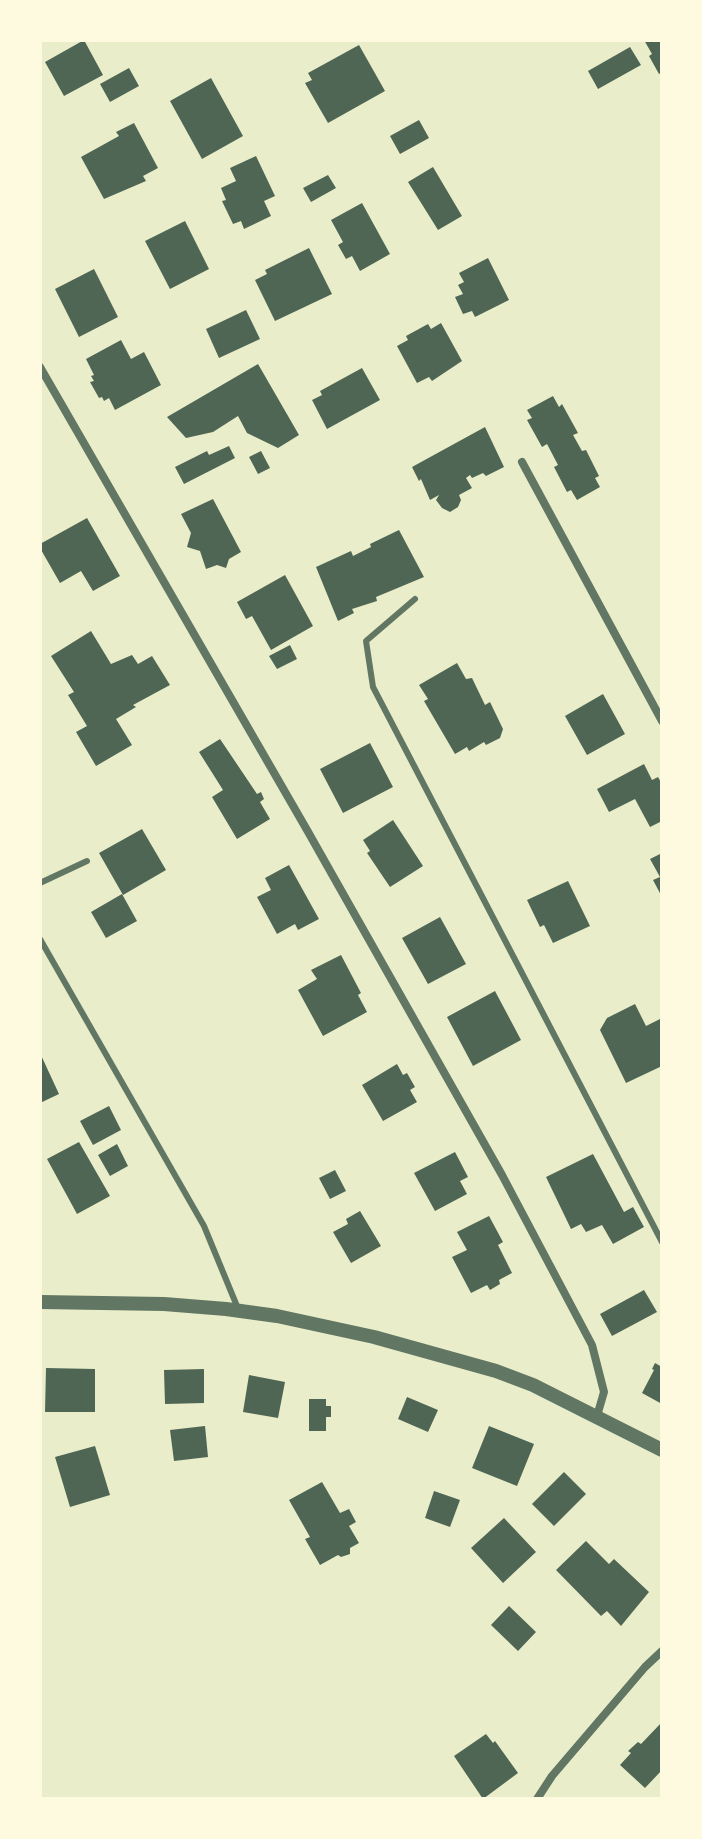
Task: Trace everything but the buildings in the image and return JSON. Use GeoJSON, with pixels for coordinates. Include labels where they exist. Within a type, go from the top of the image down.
{"type":"FeatureCollection","features":[{"type":"Feature","properties":{"kind":"street"},"geometry":{"type":"LineString","coordinates":[[40,367],[502,1175],[592,1345],[604,1392],[597,1416]]}},
{"type":"Feature","properties":{"kind":"street"},"geometry":{"type":"LineString","coordinates":[[522,462],[662,721]]}},
{"type":"Feature","properties":{"kind":"street"},"geometry":{"type":"LineString","coordinates":[[40,1302],[164,1304],[239,1311],[318,1324],[426,1350],[533,1385],[662,1450]]}},
{"type":"Feature","properties":{"kind":"street"},"geometry":{"type":"LineString","coordinates":[[537,1799],[552,1776],[662,1651]]}},
{"type":"Feature","properties":{"kind":"lane"},"geometry":{"type":"LineString","coordinates":[[415,599],[366,641],[373,687],[662,1242]]}},
{"type":"Feature","properties":{"kind":"lane"},"geometry":{"type":"LineString","coordinates":[[40,883],[87,861]]}},
{"type":"Feature","properties":{"kind":"lane"},"geometry":{"type":"LineString","coordinates":[[40,939],[204,1226],[239,1311]]}}]}
